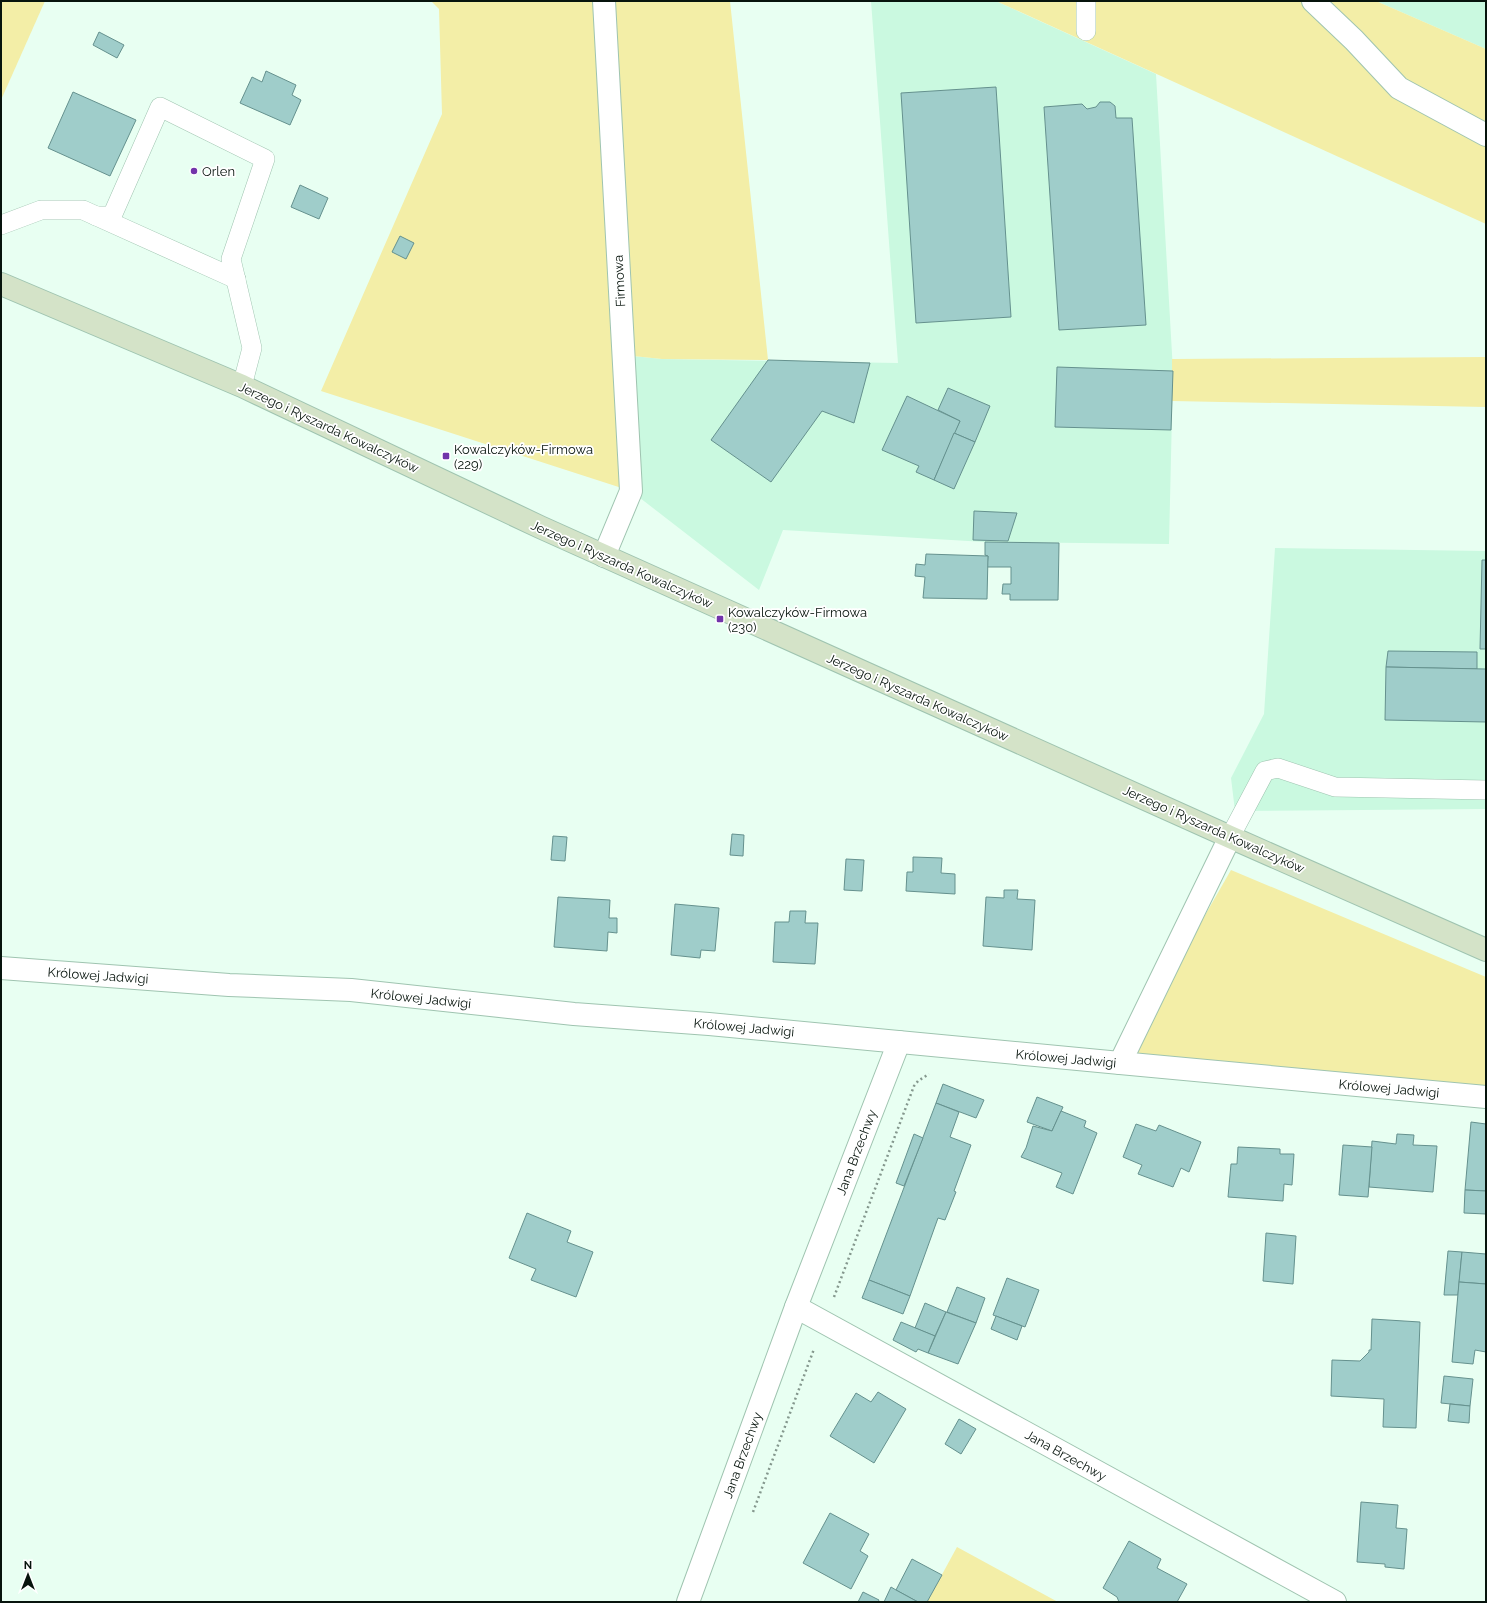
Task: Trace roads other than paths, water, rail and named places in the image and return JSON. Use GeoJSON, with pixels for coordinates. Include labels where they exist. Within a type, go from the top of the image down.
{"type":"FeatureCollection","features":[{"type":"Feature","properties":{"kind":"main road","name":"Jerzego i Ryszarda Kowalczyków"},"geometry":{"type":"LineString","coordinates":[[1,284],[242,386],[540,527],[1230,837],[1486,950]]}},
{"type":"Feature","properties":{"kind":"street","name":"Firmowa"},"geometry":{"type":"LineString","coordinates":[[604,1],[631,491],[604,556]]}},
{"type":"Feature","properties":{"kind":"street"},"geometry":{"type":"LineString","coordinates":[[1313,1],[1354,40],[1399,88],[1486,135]]}},
{"type":"Feature","properties":{"kind":"street"},"geometry":{"type":"LineString","coordinates":[[1120,1063],[1230,837]]}},
{"type":"Feature","properties":{"kind":"street","name":"Królowej Jadwigi"},"geometry":{"type":"LineString","coordinates":[[1,968],[221,984],[351,990],[574,1014],[709,1024],[1486,1096]]}},
{"type":"Feature","properties":{"kind":"street","name":"Jana Brzechwy"},"geometry":{"type":"LineString","coordinates":[[688,1602],[796,1307],[899,1042]]}},
{"type":"Feature","properties":{"kind":"street","name":"Jana Brzechwy"},"geometry":{"type":"LineString","coordinates":[[796,1307],[1336,1602]]}},
{"type":"Feature","properties":{"kind":"lane"},"geometry":{"type":"LineString","coordinates":[[1086,1],[1086,31]]}},
{"type":"Feature","properties":{"kind":"lane"},"geometry":{"type":"LineString","coordinates":[[96,216],[112,216],[160,107],[265,159],[230,259],[252,348],[242,386]]}},
{"type":"Feature","properties":{"kind":"lane"},"geometry":{"type":"LineString","coordinates":[[1,225],[41,210],[83,210],[236,279]]}},
{"type":"Feature","properties":{"kind":"lane"},"geometry":{"type":"LineString","coordinates":[[1230,837],[1265,771],[1278,768],[1334,787],[1486,790]]}},
{"type":"Feature","properties":{"kind":"place","name":"Orlen"},"geometry":{"type":"Point","coordinates":[194,171]}},
{"type":"Feature","properties":{"kind":"place","name":"Kowalczyków-Firmowa (229)"},"geometry":{"type":"Point","coordinates":[446,456]}},
{"type":"Feature","properties":{"kind":"place","name":"Kowalczyków-Firmowa (230)"},"geometry":{"type":"Point","coordinates":[720,619]}}]}
